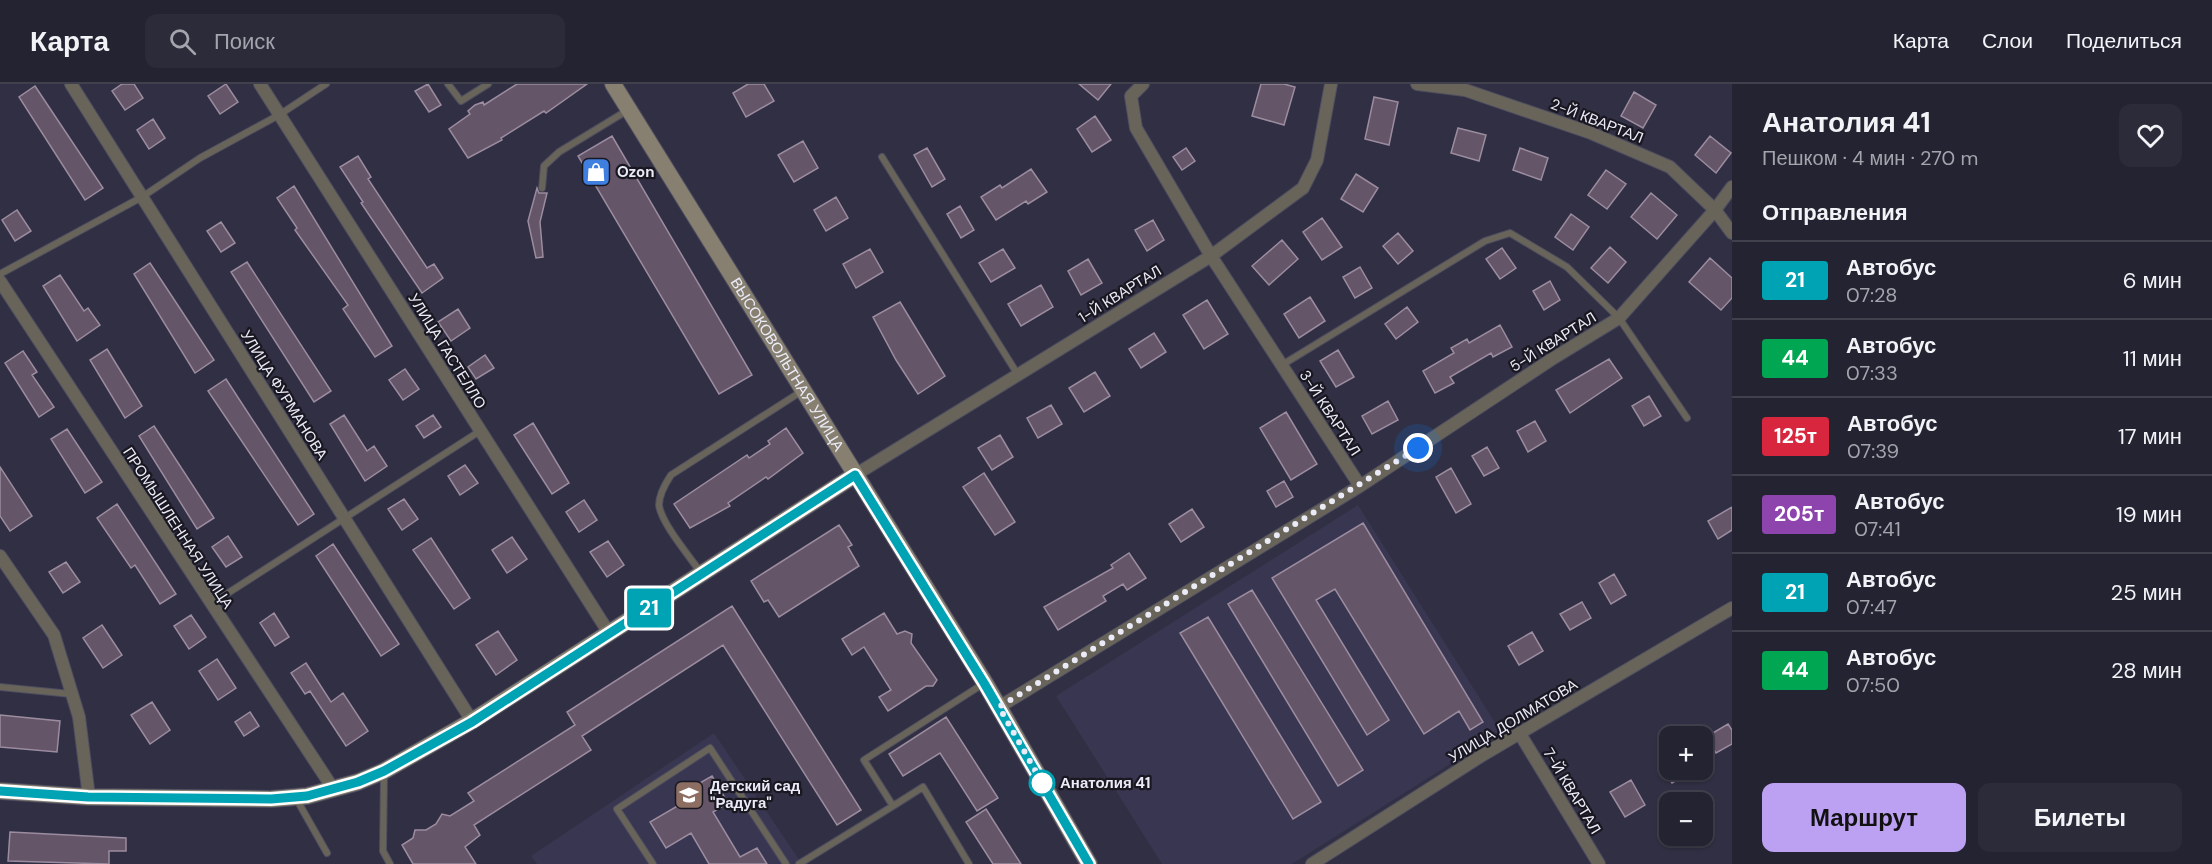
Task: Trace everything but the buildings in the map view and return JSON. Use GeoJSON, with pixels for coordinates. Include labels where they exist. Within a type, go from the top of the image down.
{"type":"FeatureCollection","features":[{"type":"Feature","properties":{"kind":"street","name":"УЛИЦА ФУРМАНОВА"},"geometry":{"type":"LineString","coordinates":[[71,84],[472,722]]}},
{"type":"Feature","properties":{"kind":"street","name":"УЛИЦА ГАСТЕЛЛО"},"geometry":{"type":"LineString","coordinates":[[260,84],[609,633]]}},
{"type":"Feature","properties":{"kind":"street","name":"ВЫСОКОВОЛЬТНАЯ УЛИЦА"},"geometry":{"type":"LineString","coordinates":[[613,84],[999,707],[1089,864]]}},
{"type":"Feature","properties":{"kind":"street","name":"3-Й КВАРТАЛ"},"geometry":{"type":"LineString","coordinates":[[1143,84],[1131,96],[1136,128],[1210,256],[1360,486]]}},
{"type":"Feature","properties":{"kind":"street","name":"1-Й КВАРТАЛ"},"geometry":{"type":"LineString","coordinates":[[855,475],[1210,256],[1303,188],[1317,160],[1330,84]]}},
{"type":"Feature","properties":{"kind":"street","name":"2-Й КВАРТАЛ"},"geometry":{"type":"LineString","coordinates":[[1417,84],[1465,90],[1591,133],[1670,167],[1715,210]]}},
{"type":"Feature","properties":{"kind":"street","name":"5-Й КВАРТАЛ"},"geometry":{"type":"LineString","coordinates":[[1360,486],[1552,359],[1619,318],[1732,188]]}},
{"type":"Feature","properties":{"kind":"street"},"geometry":{"type":"LineString","coordinates":[[1715,210],[1732,233]]}},
{"type":"Feature","properties":{"kind":"street","name":"ПРОМЫШЛЕННАЯ УЛИЦА"},"geometry":{"type":"LineString","coordinates":[[0,281],[334,790]]}},
{"type":"Feature","properties":{"kind":"street"},"geometry":{"type":"LineString","coordinates":[[0,791],[88,797],[271,799],[334,790],[384,771],[472,722],[855,475]]}},
{"type":"Feature","properties":{"kind":"street"},"geometry":{"type":"LineString","coordinates":[[999,707],[1360,486]]}},
{"type":"Feature","properties":{"kind":"street"},"geometry":{"type":"LineString","coordinates":[[0,556],[54,635],[79,717],[88,797]]}},
{"type":"Feature","properties":{"kind":"street","name":"УЛИЦА ДОЛМАТОВА"},"geometry":{"type":"LineString","coordinates":[[1312,864],[1520,734],[1732,608]]}},
{"type":"Feature","properties":{"kind":"street","name":"7-Й КВАРТАЛ"},"geometry":{"type":"LineString","coordinates":[[1520,734],[1599,864]]}},
{"type":"Feature","properties":{"kind":"lane"},"geometry":{"type":"LineString","coordinates":[[0,274],[142,197],[200,158],[279,115],[326,84]]}},
{"type":"Feature","properties":{"kind":"lane"},"geometry":{"type":"LineString","coordinates":[[448,84],[461,101],[488,84]]}},
{"type":"Feature","properties":{"kind":"lane"},"geometry":{"type":"LineString","coordinates":[[542,188],[544,166],[559,152],[628,110]]}},
{"type":"Feature","properties":{"kind":"lane"},"geometry":{"type":"LineString","coordinates":[[882,157],[1018,375]]}},
{"type":"Feature","properties":{"kind":"lane"},"geometry":{"type":"LineString","coordinates":[[1282,365],[1485,241],[1510,232],[1567,267],[1619,318],[1687,418]]}},
{"type":"Feature","properties":{"kind":"lane"},"geometry":{"type":"LineString","coordinates":[[701,574],[666,522],[659,506],[662,488],[671,475],[803,391]]}},
{"type":"Feature","properties":{"kind":"lane"},"geometry":{"type":"LineString","coordinates":[[210,604],[480,431]]}},
{"type":"Feature","properties":{"kind":"lane"},"geometry":{"type":"LineString","coordinates":[[893,806],[864,760],[984,683]]}},
{"type":"Feature","properties":{"kind":"lane"},"geometry":{"type":"LineString","coordinates":[[0,687],[72,694]]}},
{"type":"Feature","properties":{"kind":"lane"},"geometry":{"type":"LineString","coordinates":[[653,864],[617,809],[710,748],[786,864]]}},
{"type":"Feature","properties":{"kind":"lane"},"geometry":{"type":"LineString","coordinates":[[384,771],[383,851],[390,864]]}},
{"type":"Feature","properties":{"kind":"lane"},"geometry":{"type":"LineString","coordinates":[[799,864],[923,788],[969,864]]}},
{"type":"Feature","properties":{"kind":"lane"},"geometry":{"type":"LineString","coordinates":[[295,797],[327,854]]}},
{"type":"Feature","properties":{"kind":"shaded area"},"geometry":{"type":"Polygon","coordinates":[[[1358,505],[1501,732],[1292,864],[1162,864],[1056,696],[1358,505]]]}},
{"type":"Feature","properties":{"kind":"shaded area","name":"Детский сад \"Радуга\""},"geometry":{"type":"Polygon","coordinates":[[[714,733],[802,864],[537,864],[531,856],[714,733]]]}},
{"type":"Feature","properties":{"kind":"bus line","name":"21"},"geometry":{"type":"LineString","coordinates":[[0,791],[88,797],[271,799],[307,796],[358,782],[384,771],[472,722],[855,475],[984,683],[1089,864]]}},
{"type":"Feature","properties":{"kind":"place","name":"Ozon"},"geometry":{"type":"Point","coordinates":[596,172]}},
{"type":"Feature","properties":{"kind":"place","name":"Анатолия 41"},"geometry":{"type":"Point","coordinates":[1042,783]}},
{"type":"Feature","properties":{"kind":"place","name":"Детский сад \"Радуга\""},"geometry":{"type":"Point","coordinates":[689,795]}},
{"type":"Feature","properties":{"kind":"route"},"geometry":{"type":"LineString","coordinates":[[1042,783],[1044,786],[999,707],[1360,486],[1418,448]]}}]}
